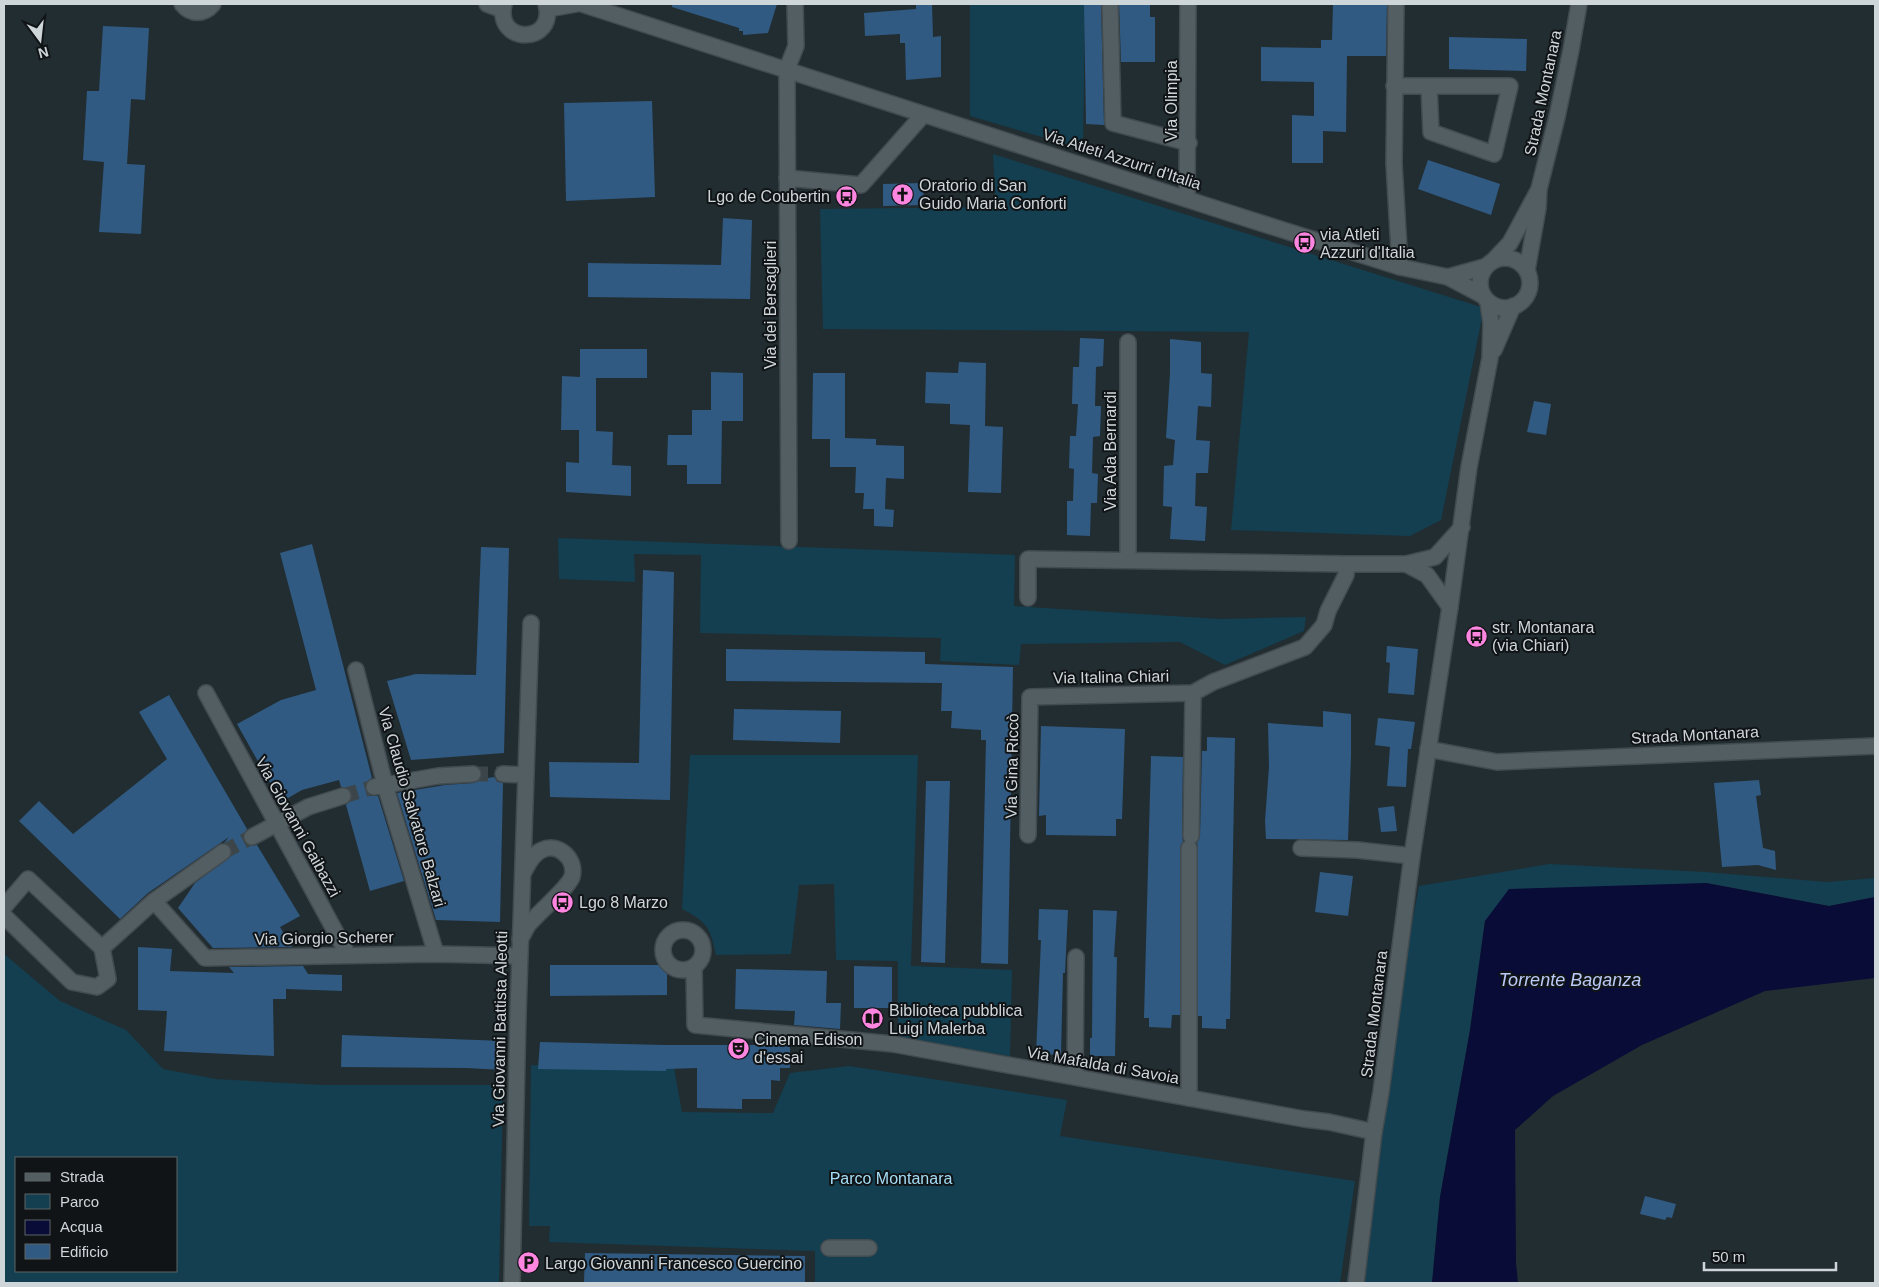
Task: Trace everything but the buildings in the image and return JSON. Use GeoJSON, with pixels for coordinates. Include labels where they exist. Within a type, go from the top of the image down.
{"type":"FeatureCollection","features":[{"type":"Feature","properties":{"kind":"street"},"geometry":{"type":"LineString","coordinates":[[182,4],[187,9],[198,13],[209,9],[214,4]]}},
{"type":"Feature","properties":{"kind":"street"},"geometry":{"type":"LineString","coordinates":[[487,4],[504,7],[503,18],[506,25],[511,30],[526,36],[533,34],[545,24],[547,7],[576,4]]}},
{"type":"Feature","properties":{"kind":"street","name":"Via Atleti Azzurri d'Italia"},"geometry":{"type":"LineString","coordinates":[[582,4],[1400,267],[1448,277],[1485,298]]}},
{"type":"Feature","properties":{"kind":"street"},"geometry":{"type":"LineString","coordinates":[[787,70],[796,46],[795,4]]}},
{"type":"Feature","properties":{"kind":"street"},"geometry":{"type":"LineString","coordinates":[[1110,4],[1113,123],[1188,143]]}},
{"type":"Feature","properties":{"kind":"street","name":"Via Olimpia"},"geometry":{"type":"LineString","coordinates":[[1187,199],[1188,4]]}},
{"type":"Feature","properties":{"kind":"street"},"geometry":{"type":"LineString","coordinates":[[1396,4],[1394,163],[1400,267]]}},
{"type":"Feature","properties":{"kind":"street","name":"Strada Montanara"},"geometry":{"type":"LineString","coordinates":[[1527,270],[1538,208],[1539,189],[1557,117],[1579,4]]}},
{"type":"Feature","properties":{"kind":"street","name":"Via dei Bersaglieri"},"geometry":{"type":"LineString","coordinates":[[787,70],[789,541]]}},
{"type":"Feature","properties":{"kind":"street"},"geometry":{"type":"LineString","coordinates":[[1394,86],[1429,86],[1510,86],[1494,154],[1431,132],[1429,86]]}},
{"type":"Feature","properties":{"kind":"street"},"geometry":{"type":"LineString","coordinates":[[787,178],[862,184],[923,115]]}},
{"type":"Feature","properties":{"kind":"street","name":"Strada Montanara"},"geometry":{"type":"LineString","coordinates":[[1488,264],[1510,242],[1539,189]]}},
{"type":"Feature","properties":{"kind":"street"},"geometry":{"type":"LineString","coordinates":[[1506,258],[1516,260],[1527,270],[1530,278],[1529,288],[1524,298],[1513,306],[1500,307],[1485,298],[1480,286],[1480,277],[1488,264],[1506,258]]}},
{"type":"Feature","properties":{"kind":"street","name":"Via Atleti Azzurri d'Italia"},"geometry":{"type":"LineString","coordinates":[[1448,277],[1488,264]]}},
{"type":"Feature","properties":{"kind":"street","name":"Strada Montanara"},"geometry":{"type":"LineString","coordinates":[[1356,1283],[1374,1132],[1412,856],[1462,527],[1468,467],[1490,358],[1491,323],[1485,298]]}},
{"type":"Feature","properties":{"kind":"street","name":"Strada Montanara"},"geometry":{"type":"LineString","coordinates":[[1490,358],[1513,306]]}},
{"type":"Feature","properties":{"kind":"street","name":"Via Ada Bernardi"},"geometry":{"type":"LineString","coordinates":[[1128,342],[1128,560]]}},
{"type":"Feature","properties":{"kind":"street"},"geometry":{"type":"LineString","coordinates":[[1028,598],[1028,559],[1406,564],[1435,557],[1462,527]]}},
{"type":"Feature","properties":{"kind":"street"},"geometry":{"type":"LineString","coordinates":[[1435,557],[1455,569]]}},
{"type":"Feature","properties":{"kind":"street","name":"Via Italina Chiari"},"geometry":{"type":"LineString","coordinates":[[1030,697],[1193,693],[1213,682],[1305,646],[1324,625],[1328,611],[1346,575],[1346,564]]}},
{"type":"Feature","properties":{"kind":"street"},"geometry":{"type":"LineString","coordinates":[[1406,564],[1427,575],[1450,607]]}},
{"type":"Feature","properties":{"kind":"street"},"geometry":{"type":"LineString","coordinates":[[1427,575],[1455,569]]}},
{"type":"Feature","properties":{"kind":"street","name":"Via Giovanni Battista Aleotti"},"geometry":{"type":"LineString","coordinates":[[512,1283],[519,956],[531,622]]}},
{"type":"Feature","properties":{"kind":"street","name":"Via Claudio Salvatore Balzari"},"geometry":{"type":"LineString","coordinates":[[356,670],[379,786],[436,954]]}},
{"type":"Feature","properties":{"kind":"street","name":"Via Giovanni Gaibazzi"},"geometry":{"type":"LineString","coordinates":[[206,693],[217,717],[348,955]]}},
{"type":"Feature","properties":{"kind":"street","name":"Via Mafalda di Savoia"},"geometry":{"type":"LineString","coordinates":[[1190,1098],[1190,842],[1193,693]]}},
{"type":"Feature","properties":{"kind":"street","name":"Via Gina Riccò"},"geometry":{"type":"LineString","coordinates":[[1028,835],[1030,697]]}},
{"type":"Feature","properties":{"kind":"street","name":"Strada Montanara"},"geometry":{"type":"LineString","coordinates":[[1428,749],[1497,762],[1875,746]]}},
{"type":"Feature","properties":{"kind":"street"},"geometry":{"type":"LineString","coordinates":[[379,786],[438,776],[473,774]]}},
{"type":"Feature","properties":{"kind":"street"},"geometry":{"type":"LineString","coordinates":[[503,774],[526,775]]}},
{"type":"Feature","properties":{"kind":"street"},"geometry":{"type":"LineString","coordinates":[[252,837],[308,807],[344,796]]}},
{"type":"Feature","properties":{"kind":"street"},"geometry":{"type":"LineString","coordinates":[[520,940],[529,924],[572,877],[572,869],[570,860],[565,853],[555,848],[542,849],[532,856],[522,874]]}},
{"type":"Feature","properties":{"kind":"street"},"geometry":{"type":"LineString","coordinates":[[1301,848],[1357,850],[1412,856]]}},
{"type":"Feature","properties":{"kind":"street"},"geometry":{"type":"LineString","coordinates":[[102,948],[154,902],[223,852]]}},
{"type":"Feature","properties":{"kind":"street"},"geometry":{"type":"LineString","coordinates":[[4,907],[28,879],[102,948],[108,979],[96,986],[72,982],[4,916]]}},
{"type":"Feature","properties":{"kind":"street","name":"Via Giorgio Scherer"},"geometry":{"type":"LineString","coordinates":[[154,902],[205,958],[436,954],[519,956]]}},
{"type":"Feature","properties":{"kind":"street"},"geometry":{"type":"LineString","coordinates":[[1076,957],[1076,1077]]}},
{"type":"Feature","properties":{"kind":"street","name":"Via Mafalda di Savoia"},"geometry":{"type":"LineString","coordinates":[[694,967],[695,1025],[893,1044],[1374,1132]]}},
{"type":"Feature","properties":{"kind":"street"},"geometry":{"type":"LineString","coordinates":[[829,1248],[869,1248]]}},
{"type":"Feature","properties":{"kind":"green space"},"geometry":{"type":"Polygon","coordinates":[[[970,4],[1085,4],[1083,149],[970,116],[970,4]]]}},
{"type":"Feature","properties":{"kind":"green space"},"geometry":{"type":"Polygon","coordinates":[[[993,154],[1484,308],[1441,520],[1410,536],[1231,530],[1249,332],[823,329],[820,209],[996,207],[993,154]]]}},
{"type":"Feature","properties":{"kind":"green space"},"geometry":{"type":"Polygon","coordinates":[[[558,538],[1015,555],[1014,606],[1220,619],[1306,617],[1304,631],[1225,665],[1180,642],[1021,644],[1019,665],[940,661],[941,638],[700,633],[701,555],[634,554],[635,582],[559,579],[558,538]]]}},
{"type":"Feature","properties":{"kind":"green space"},"geometry":{"type":"Polygon","coordinates":[[[690,755],[918,755],[911,966],[1012,970],[1010,1056],[898,1038],[898,961],[836,960],[834,884],[799,885],[791,954],[716,955],[712,938],[706,926],[682,909],[690,755]]]}},
{"type":"Feature","properties":{"kind":"green space"},"geometry":{"type":"Polygon","coordinates":[[[1549,864],[1705,872],[1827,882],[1875,878],[1875,897],[1829,906],[1706,883],[1485,921],[1470,1030],[1440,1197],[1432,1283],[1346,1283],[1419,886],[1549,864]]]}},
{"type":"Feature","properties":{"kind":"green space"},"geometry":{"type":"Polygon","coordinates":[[[4,954],[60,1001],[126,1030],[163,1069],[216,1079],[322,1085],[503,1085],[499,1283],[4,1283],[4,954]]]}},
{"type":"Feature","properties":{"kind":"green space","name":"Parco Montanara"},"geometry":{"type":"Polygon","coordinates":[[[531,1065],[674,1068],[682,1112],[773,1113],[790,1073],[849,1066],[1067,1100],[1060,1136],[1355,1181],[1340,1283],[815,1283],[815,1251],[549,1242],[550,1226],[529,1226],[531,1065]]]}},
{"type":"Feature","properties":{"kind":"water","name":"Torrente Baganza"},"geometry":{"type":"Polygon","coordinates":[[[1706,883],[1829,906],[1875,897],[1875,978],[1765,991],[1642,1045],[1553,1096],[1515,1130],[1516,1263],[1518,1283],[1432,1283],[1440,1197],[1470,1030],[1485,921],[1509,889],[1706,883]]]}},
{"type":"Feature","properties":{"kind":"tunnel"},"geometry":{"type":"LineString","coordinates":[[473,774],[503,774]]}},
{"type":"Feature","properties":{"kind":"tunnel"},"geometry":{"type":"LineString","coordinates":[[343,796],[374,787]]}},
{"type":"Feature","properties":{"kind":"tunnel"},"geometry":{"type":"LineString","coordinates":[[223,852],[252,837]]}},
{"type":"Feature","properties":{"kind":"place","name":"Oratorio di San Guido Maria Conforti"},"geometry":{"type":"Point","coordinates":[903,194]}},
{"type":"Feature","properties":{"kind":"place","name":"Lgo de Coubertin"},"geometry":{"type":"Point","coordinates":[846,196]}},
{"type":"Feature","properties":{"kind":"place","name":"via Atleti Azzuri d'Italia"},"geometry":{"type":"Point","coordinates":[1304,243]}},
{"type":"Feature","properties":{"kind":"place","name":"str. Montanara (via Chiari)"},"geometry":{"type":"Point","coordinates":[1476,636]}},
{"type":"Feature","properties":{"kind":"place","name":"Lgo 8 Marzo"},"geometry":{"type":"Point","coordinates":[563,902]}},
{"type":"Feature","properties":{"kind":"place","name":"Biblioteca pubblica Luigi Malerba"},"geometry":{"type":"Point","coordinates":[873,1019]}},
{"type":"Feature","properties":{"kind":"place","name":"Cinema Edison d'essai"},"geometry":{"type":"Point","coordinates":[738,1048]}},
{"type":"Feature","properties":{"kind":"place","name":"Largo Giovanni Francesco Guercino"},"geometry":{"type":"Point","coordinates":[529,1263]}}]}
